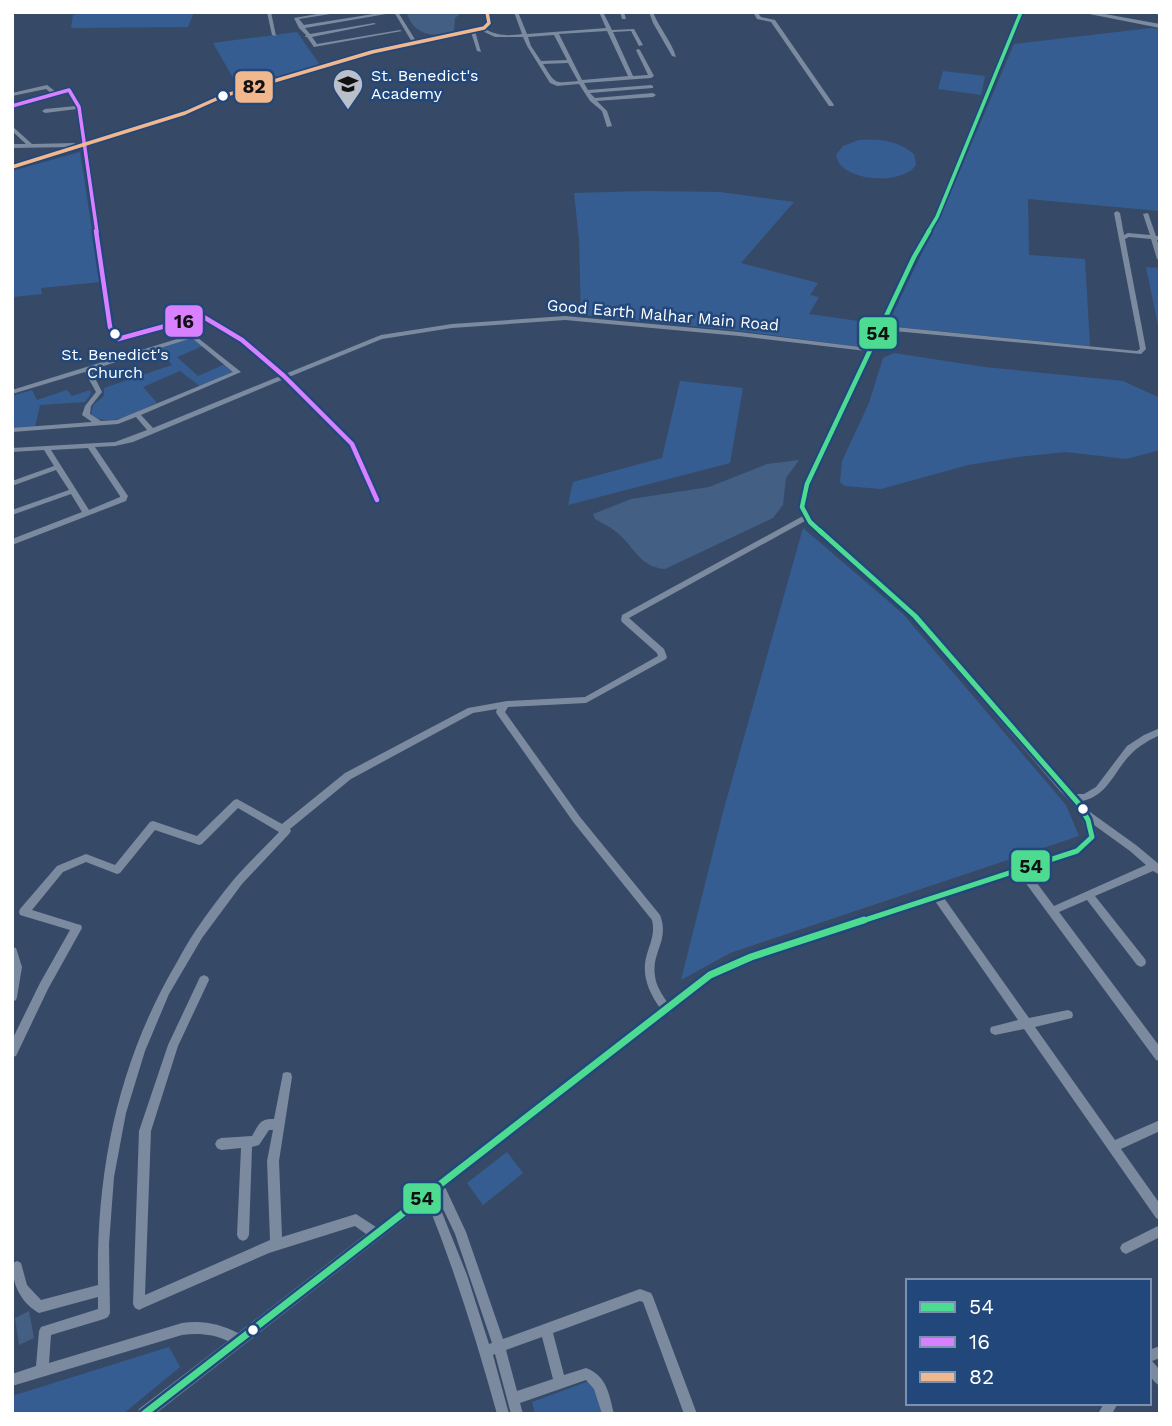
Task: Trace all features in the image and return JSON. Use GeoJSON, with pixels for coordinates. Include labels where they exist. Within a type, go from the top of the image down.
{"type":"FeatureCollection","features":[{"type":"Feature","properties":{"kind":"highway"},"geometry":{"type":"LineString","coordinates":[[1082,12],[1160,19]]}},
{"type":"Feature","properties":{"kind":"highway"},"geometry":{"type":"LineString","coordinates":[[1104,12],[1160,19]]}},
{"type":"Feature","properties":{"kind":"highway"},"geometry":{"type":"LineString","coordinates":[[1129,12],[1160,19]]}},
{"type":"Feature","properties":{"kind":"highway"},"geometry":{"type":"LineString","coordinates":[[1152,12],[1160,19]]}},
{"type":"Feature","properties":{"kind":"street"},"geometry":{"type":"LineString","coordinates":[[269,12],[274,35]]}},
{"type":"Feature","properties":{"kind":"street"},"geometry":{"type":"LineString","coordinates":[[341,12],[297,18],[316,46],[400,31]]}},
{"type":"Feature","properties":{"kind":"street"},"geometry":{"type":"LineString","coordinates":[[301,27],[390,12]]}},
{"type":"Feature","properties":{"kind":"street"},"geometry":{"type":"LineString","coordinates":[[396,12],[414,42]]}},
{"type":"Feature","properties":{"kind":"street"},"geometry":{"type":"LineString","coordinates":[[12,167],[185,113],[215,99],[391,47],[481,29],[489,23],[487,12]]}},
{"type":"Feature","properties":{"kind":"street"},"geometry":{"type":"LineString","coordinates":[[481,29],[502,37],[525,36],[556,34],[610,30],[632,30],[652,75],[555,83],[525,36],[516,12]]}},
{"type":"Feature","properties":{"kind":"street"},"geometry":{"type":"LineString","coordinates":[[569,12],[584,12]]}},
{"type":"Feature","properties":{"kind":"street"},"geometry":{"type":"LineString","coordinates":[[601,12],[631,77]]}},
{"type":"Feature","properties":{"kind":"street"},"geometry":{"type":"LineString","coordinates":[[652,12],[652,20],[668,41],[674,56]]}},
{"type":"Feature","properties":{"kind":"street"},"geometry":{"type":"LineString","coordinates":[[755,12],[759,18],[773,21],[831,105]]}},
{"type":"Feature","properties":{"kind":"street"},"geometry":{"type":"LineString","coordinates":[[1021,12],[937,217],[914,257],[807,484],[802,503],[806,517],[915,616],[987,696],[1063,788],[1076,797],[1084,799],[1096,794],[1129,750],[1160,731]]}},
{"type":"Feature","properties":{"kind":"street"},"geometry":{"type":"LineString","coordinates":[[368,14],[380,35],[391,47]]}},
{"type":"Feature","properties":{"kind":"street"},"geometry":{"type":"LineString","coordinates":[[307,36],[374,24]]}},
{"type":"Feature","properties":{"kind":"street"},"geometry":{"type":"LineString","coordinates":[[473,31],[479,51]]}},
{"type":"Feature","properties":{"kind":"street"},"geometry":{"type":"LineString","coordinates":[[556,34],[586,92],[604,111],[610,126]]}},
{"type":"Feature","properties":{"kind":"street"},"geometry":{"type":"LineString","coordinates":[[502,37],[505,48]]}},
{"type":"Feature","properties":{"kind":"street"},"geometry":{"type":"LineString","coordinates":[[541,63],[571,61]]}},
{"type":"Feature","properties":{"kind":"street"},"geometry":{"type":"LineString","coordinates":[[12,95],[47,87],[55,94]]}},
{"type":"Feature","properties":{"kind":"street"},"geometry":{"type":"LineString","coordinates":[[586,92],[651,87]]}},
{"type":"Feature","properties":{"kind":"street"},"geometry":{"type":"LineString","coordinates":[[12,106],[69,90],[79,107],[110,327],[118,339],[202,316],[242,340],[284,376],[352,444],[377,500]]}},
{"type":"Feature","properties":{"kind":"street"},"geometry":{"type":"LineString","coordinates":[[592,100],[653,95]]}},
{"type":"Feature","properties":{"kind":"street"},"geometry":{"type":"LineString","coordinates":[[45,111],[79,107]]}},
{"type":"Feature","properties":{"kind":"street"},"geometry":{"type":"LineString","coordinates":[[12,128],[29,146]]}},
{"type":"Feature","properties":{"kind":"street"},"geometry":{"type":"LineString","coordinates":[[12,148],[86,145]]}},
{"type":"Feature","properties":{"kind":"street"},"geometry":{"type":"LineString","coordinates":[[881,328],[1139,353],[1143,349],[1116,212]]}},
{"type":"Feature","properties":{"kind":"street"},"geometry":{"type":"LineString","coordinates":[[1146,214],[1156,238],[1160,259]]}},
{"type":"Feature","properties":{"kind":"street"},"geometry":{"type":"LineString","coordinates":[[1122,238],[1128,235],[1156,238]]}},
{"type":"Feature","properties":{"kind":"street","name":"Good Earth Malhar Main Road"},"geometry":{"type":"LineString","coordinates":[[12,450],[115,444],[381,337],[452,326],[537,318],[602,321],[871,350]]}},
{"type":"Feature","properties":{"kind":"street"},"geometry":{"type":"LineString","coordinates":[[12,392],[193,336],[238,372],[118,422],[12,430]]}},
{"type":"Feature","properties":{"kind":"street"},"geometry":{"type":"LineString","coordinates":[[87,369],[99,392],[88,406],[86,415],[101,424]]}},
{"type":"Feature","properties":{"kind":"street"},"geometry":{"type":"LineString","coordinates":[[137,414],[152,431]]}},
{"type":"Feature","properties":{"kind":"street"},"geometry":{"type":"LineString","coordinates":[[12,542],[124,497],[90,445]]}},
{"type":"Feature","properties":{"kind":"street"},"geometry":{"type":"LineString","coordinates":[[46,448],[86,513]]}},
{"type":"Feature","properties":{"kind":"street"},"geometry":{"type":"LineString","coordinates":[[12,484],[58,467]]}},
{"type":"Feature","properties":{"kind":"street"},"geometry":{"type":"LineString","coordinates":[[12,513],[72,491]]}},
{"type":"Feature","properties":{"kind":"street"},"geometry":{"type":"LineString","coordinates":[[282,829],[348,776],[415,737],[471,710],[586,700],[663,657],[661,651],[625,620],[655,599],[806,517]]}},
{"type":"Feature","properties":{"kind":"street"},"geometry":{"type":"LineString","coordinates":[[504,706],[500,712],[577,820],[656,918],[659,927],[648,963],[648,979],[656,997],[667,1010]]}},
{"type":"Feature","properties":{"kind":"street"},"geometry":{"type":"LineString","coordinates":[[1052,911],[1157,869],[1089,816],[1076,797]]}},
{"type":"Feature","properties":{"kind":"street"},"geometry":{"type":"LineString","coordinates":[[12,1052],[31,1010],[77,928],[24,912],[60,869],[86,858],[117,870],[153,825],[199,841],[237,803],[286,831],[245,872],[195,938],[166,988],[142,1040],[124,1095],[111,1153],[103,1215],[104,1313],[45,1331],[42,1370]]}},
{"type":"Feature","properties":{"kind":"street"},"geometry":{"type":"LineString","coordinates":[[144,1414],[237,1339],[434,1191],[710,975],[751,957],[1077,850],[1092,838],[1089,816]]}},
{"type":"Feature","properties":{"kind":"street"},"geometry":{"type":"LineString","coordinates":[[1021,869],[1160,1056]]}},
{"type":"Feature","properties":{"kind":"street"},"geometry":{"type":"LineString","coordinates":[[937,896],[1160,1214]]}},
{"type":"Feature","properties":{"kind":"street"},"geometry":{"type":"LineString","coordinates":[[1090,897],[1141,962]]}},
{"type":"Feature","properties":{"kind":"street"},"geometry":{"type":"LineString","coordinates":[[12,951],[17,967],[12,997]]}},
{"type":"Feature","properties":{"kind":"street"},"geometry":{"type":"LineString","coordinates":[[204,980],[173,1045],[145,1131],[139,1304],[275,1244],[355,1220],[376,1234]]}},
{"type":"Feature","properties":{"kind":"street"},"geometry":{"type":"LineString","coordinates":[[995,1030],[1068,1015]]}},
{"type":"Feature","properties":{"kind":"street"},"geometry":{"type":"LineString","coordinates":[[275,1244],[273,1161],[287,1077]]}},
{"type":"Feature","properties":{"kind":"street"},"geometry":{"type":"LineString","coordinates":[[222,1144],[255,1142],[265,1124],[279,1125]]}},
{"type":"Feature","properties":{"kind":"street"},"geometry":{"type":"LineString","coordinates":[[1113,1147],[1160,1125]]}},
{"type":"Feature","properties":{"kind":"street"},"geometry":{"type":"LineString","coordinates":[[243,1235],[247,1142]]}},
{"type":"Feature","properties":{"kind":"street"},"geometry":{"type":"LineString","coordinates":[[434,1191],[517,1414]]}},
{"type":"Feature","properties":{"kind":"street"},"geometry":{"type":"LineString","coordinates":[[1126,1248],[1160,1231]]}},
{"type":"Feature","properties":{"kind":"street"},"geometry":{"type":"LineString","coordinates":[[16,1267],[22,1288],[40,1307],[103,1290]]}},
{"type":"Feature","properties":{"kind":"street"},"geometry":{"type":"LineString","coordinates":[[492,1348],[640,1295],[647,1297],[691,1414]]}},
{"type":"Feature","properties":{"kind":"street"},"geometry":{"type":"LineString","coordinates":[[12,1380],[182,1329],[204,1326],[237,1339]]}},
{"type":"Feature","properties":{"kind":"street"},"geometry":{"type":"LineString","coordinates":[[546,1329],[559,1383]]}},
{"type":"Feature","properties":{"kind":"street"},"geometry":{"type":"LineString","coordinates":[[492,1348],[503,1414]]}},
{"type":"Feature","properties":{"kind":"street"},"geometry":{"type":"LineString","coordinates":[[513,1399],[586,1374],[592,1375],[596,1380],[608,1414]]}},
{"type":"Feature","properties":{"kind":"shaded area"},"geometry":{"type":"Polygon","coordinates":[[[89,12],[194,12],[188,27],[71,28],[73,15],[89,12]]]}},
{"type":"Feature","properties":{"kind":"shaded area"},"geometry":{"type":"Polygon","coordinates":[[[462,12],[455,18],[454,31],[439,35],[419,30],[407,13],[462,12]]]}},
{"type":"Feature","properties":{"kind":"shaded area"},"geometry":{"type":"Polygon","coordinates":[[[1160,29],[1160,211],[1028,199],[1029,255],[1085,259],[1090,346],[887,326],[951,192],[1014,44],[1160,29]]]}},
{"type":"Feature","properties":{"kind":"shaded area"},"geometry":{"type":"Polygon","coordinates":[[[297,32],[320,65],[239,88],[213,43],[297,32]]]}},
{"type":"Feature","properties":{"kind":"shaded area"},"geometry":{"type":"Polygon","coordinates":[[[943,71],[985,76],[981,95],[938,89],[943,71]]]}},
{"type":"Feature","properties":{"kind":"shaded area"},"geometry":{"type":"Polygon","coordinates":[[[859,140],[881,140],[902,146],[914,154],[916,165],[909,172],[898,176],[859,176],[840,164],[836,155],[843,146],[859,140]]]}},
{"type":"Feature","properties":{"kind":"shaded area"},"geometry":{"type":"Polygon","coordinates":[[[80,152],[100,282],[41,288],[42,294],[13,297],[12,171],[80,152]]]}},
{"type":"Feature","properties":{"kind":"shaded area"},"geometry":{"type":"Polygon","coordinates":[[[720,192],[794,202],[741,263],[818,283],[810,295],[819,297],[809,314],[880,324],[866,348],[742,331],[581,315],[579,239],[574,193],[720,192]]]}},
{"type":"Feature","properties":{"kind":"shaded area"},"geometry":{"type":"Polygon","coordinates":[[[1146,267],[1160,268],[1160,335],[1146,267]]]}},
{"type":"Feature","properties":{"kind":"shaded area"},"geometry":{"type":"Polygon","coordinates":[[[191,338],[203,346],[177,357],[198,376],[225,364],[234,372],[201,387],[180,371],[143,387],[157,403],[115,419],[99,419],[91,415],[93,405],[104,396],[104,388],[172,365],[160,348],[191,338]]]}},
{"type":"Feature","properties":{"kind":"shaded area"},"geometry":{"type":"Polygon","coordinates":[[[894,353],[985,367],[1123,381],[1160,398],[1160,450],[1126,459],[1066,452],[1018,457],[968,465],[881,489],[845,486],[840,482],[842,461],[869,403],[883,358],[894,353]]]}},
{"type":"Feature","properties":{"kind":"shaded area"},"geometry":{"type":"Polygon","coordinates":[[[680,381],[743,388],[730,463],[568,505],[573,482],[662,458],[680,381]]]}},
{"type":"Feature","properties":{"kind":"shaded area"},"geometry":{"type":"Polygon","coordinates":[[[32,390],[37,400],[67,390],[72,396],[90,390],[91,394],[85,402],[40,405],[35,427],[15,429],[12,423],[12,396],[32,390]]]}},
{"type":"Feature","properties":{"kind":"shaded area"},"geometry":{"type":"Polygon","coordinates":[[[799,460],[786,478],[783,505],[773,518],[665,569],[642,560],[613,529],[595,519],[593,514],[631,499],[709,487],[767,464],[799,460]]]}},
{"type":"Feature","properties":{"kind":"shaded area"},"geometry":{"type":"Polygon","coordinates":[[[803,528],[903,614],[1066,805],[1079,836],[730,953],[681,980],[723,812],[803,528]]]}},
{"type":"Feature","properties":{"kind":"shaded area"},"geometry":{"type":"Polygon","coordinates":[[[507,1152],[523,1173],[483,1205],[467,1183],[507,1152]]]}},
{"type":"Feature","properties":{"kind":"shaded area"},"geometry":{"type":"Polygon","coordinates":[[[29,1311],[34,1338],[19,1345],[15,1318],[29,1311]]]}},
{"type":"Feature","properties":{"kind":"shaded area"},"geometry":{"type":"Polygon","coordinates":[[[169,1347],[180,1367],[123,1414],[12,1414],[12,1396],[169,1347]]]}},
{"type":"Feature","properties":{"kind":"shaded area"},"geometry":{"type":"Polygon","coordinates":[[[592,1380],[602,1414],[535,1414],[532,1402],[592,1380]]]}},
{"type":"Feature","properties":{"kind":"transit line","name":"82"},"geometry":{"type":"LineString","coordinates":[[12,167],[185,113],[223,96],[372,52],[484,28],[489,23],[487,12]]}},
{"type":"Feature","properties":{"kind":"transit line","name":"54"},"geometry":{"type":"LineString","coordinates":[[144,1414],[710,975],[751,957],[1077,851],[1092,837],[1086,814],[1079,804],[915,616],[810,522],[802,507],[807,484],[914,257],[937,217],[1021,12]]}},
{"type":"Feature","properties":{"kind":"transit line","name":"16"},"geometry":{"type":"LineString","coordinates":[[12,106],[69,90],[79,107],[110,327],[118,339],[202,316],[242,340],[284,376],[352,444],[377,500]]}},
{"type":"Feature","properties":{"kind":"place","name":"St. Benedict's Academy"},"geometry":{"type":"Point","coordinates":[348,111]}},
{"type":"Feature","properties":{"kind":"place","name":"St. Benedict's Church"},"geometry":{"type":"Point","coordinates":[115,334]}}]}
